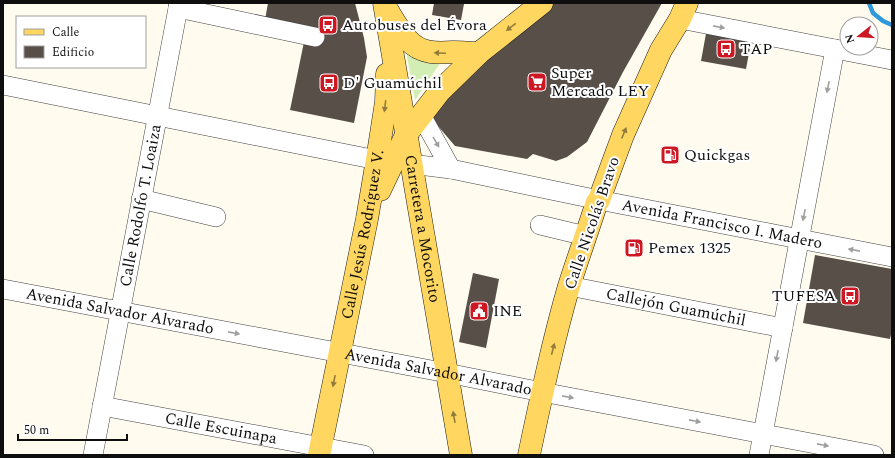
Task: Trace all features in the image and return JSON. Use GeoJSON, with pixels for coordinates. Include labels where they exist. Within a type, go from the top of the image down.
{"type":"FeatureCollection","features":[{"type":"Feature","properties":{"kind":"main road"},"geometry":{"type":"LineString","coordinates":[[367,219],[388,172],[406,137],[440,91],[478,53],[542,3]]}},
{"type":"Feature","properties":{"kind":"main road"},"geometry":{"type":"LineString","coordinates":[[384,6],[408,40],[424,50],[434,53],[478,53]]}},
{"type":"Feature","properties":{"kind":"main road","name":"Carretera a Mocorito"},"geometry":{"type":"LineString","coordinates":[[384,6],[461,455]]}},
{"type":"Feature","properties":{"kind":"main road","name":"Calle Jesús Rodríguez V."},"geometry":{"type":"LineString","coordinates":[[320,451],[367,219],[386,102],[388,58],[384,6]]}},
{"type":"Feature","properties":{"kind":"main road","name":"Calle Nicolás Bravo"},"geometry":{"type":"LineString","coordinates":[[529,455],[542,392],[569,286],[597,202],[626,128],[662,50],[684,11]]}},
{"type":"Feature","properties":{"kind":"street"},"geometry":{"type":"LineString","coordinates":[[178,5],[315,37]]}},
{"type":"Feature","properties":{"kind":"street","name":"Calle Rodolfo T. Loaiza"},"geometry":{"type":"LineString","coordinates":[[93,455],[178,5]]}},
{"type":"Feature","properties":{"kind":"street"},"geometry":{"type":"LineString","coordinates":[[684,11],[835,49],[892,60]]}},
{"type":"Feature","properties":{"kind":"street"},"geometry":{"type":"LineString","coordinates":[[759,455],[835,49]]}},
{"type":"Feature","properties":{"kind":"street"},"geometry":{"type":"LineString","coordinates":[[3,85],[377,160]]}},
{"type":"Feature","properties":{"kind":"street"},"geometry":{"type":"LineString","coordinates":[[421,115],[451,169]]}},
{"type":"Feature","properties":{"kind":"street","name":"Avenida Francisco I. Madero"},"geometry":{"type":"LineString","coordinates":[[411,164],[451,169],[599,200],[892,257]]}},
{"type":"Feature","properties":{"kind":"street"},"geometry":{"type":"LineString","coordinates":[[141,199],[216,217]]}},
{"type":"Feature","properties":{"kind":"street"},"geometry":{"type":"LineString","coordinates":[[540,225],[586,236]]}},
{"type":"Feature","properties":{"kind":"street","name":"Callejón Guamúchil"},"geometry":{"type":"LineString","coordinates":[[569,286],[783,328]]}},
{"type":"Feature","properties":{"kind":"street","name":"Avenida Salvador Alvarado"},"geometry":{"type":"LineString","coordinates":[[3,289],[874,455]]}},
{"type":"Feature","properties":{"kind":"street","name":"Calle Escuinapa"},"geometry":{"type":"LineString","coordinates":[[102,406],[320,451],[364,455]]}},
{"type":"Feature","properties":{"kind":"green space"},"geometry":{"type":"Polygon","coordinates":[[[406,51],[441,62],[415,100],[406,51]]]}},
{"type":"Feature","properties":{"kind":"building","name":"D' Guamúchil"},"geometry":{"type":"Polygon","coordinates":[[[268,3],[355,3],[367,57],[354,123],[290,110],[304,42],[321,45],[324,29],[265,20],[268,3]]]}},
{"type":"Feature","properties":{"kind":"building"},"geometry":{"type":"Polygon","coordinates":[[[434,3],[464,4],[461,20],[432,15],[434,3]]]}},
{"type":"Feature","properties":{"kind":"building","name":"Super Mercado LEY"},"geometry":{"type":"Polygon","coordinates":[[[552,3],[662,3],[623,72],[587,142],[567,157],[556,161],[533,154],[527,159],[455,146],[432,119],[450,90],[552,3]]]}},
{"type":"Feature","properties":{"kind":"building","name":"TAP"},"geometry":{"type":"Polygon","coordinates":[[[707,28],[752,37],[746,69],[701,61],[707,28]]]}},
{"type":"Feature","properties":{"kind":"building","name":"TUFESA"},"geometry":{"type":"Polygon","coordinates":[[[815,255],[892,269],[892,330],[890,339],[803,323],[815,255]]]}},
{"type":"Feature","properties":{"kind":"building","name":"INE"},"geometry":{"type":"Polygon","coordinates":[[[473,273],[499,279],[486,348],[459,342],[473,273]]]}},
{"type":"Feature","properties":{"kind":"waterway"},"geometry":{"type":"LineString","coordinates":[[869,3],[873,13],[883,21],[892,25]]}},
{"type":"Feature","properties":{"kind":"place","name":"Autobuses del Évora"},"geometry":{"type":"Point","coordinates":[328,25]}},
{"type":"Feature","properties":{"kind":"place","name":"TAP"},"geometry":{"type":"Point","coordinates":[726,49]}},
{"type":"Feature","properties":{"kind":"place","name":"Super Mercado LEY"},"geometry":{"type":"Point","coordinates":[537,82]}},
{"type":"Feature","properties":{"kind":"place","name":"D' Guamúchil"},"geometry":{"type":"Point","coordinates":[329,83]}},
{"type":"Feature","properties":{"kind":"place","name":"Quickgas"},"geometry":{"type":"Point","coordinates":[670,155]}},
{"type":"Feature","properties":{"kind":"place","name":"Pemex 1325"},"geometry":{"type":"Point","coordinates":[634,248]}},
{"type":"Feature","properties":{"kind":"place","name":"TUFESA"},"geometry":{"type":"Point","coordinates":[850,296]}},
{"type":"Feature","properties":{"kind":"place","name":"INE"},"geometry":{"type":"Point","coordinates":[479,311]}}]}
